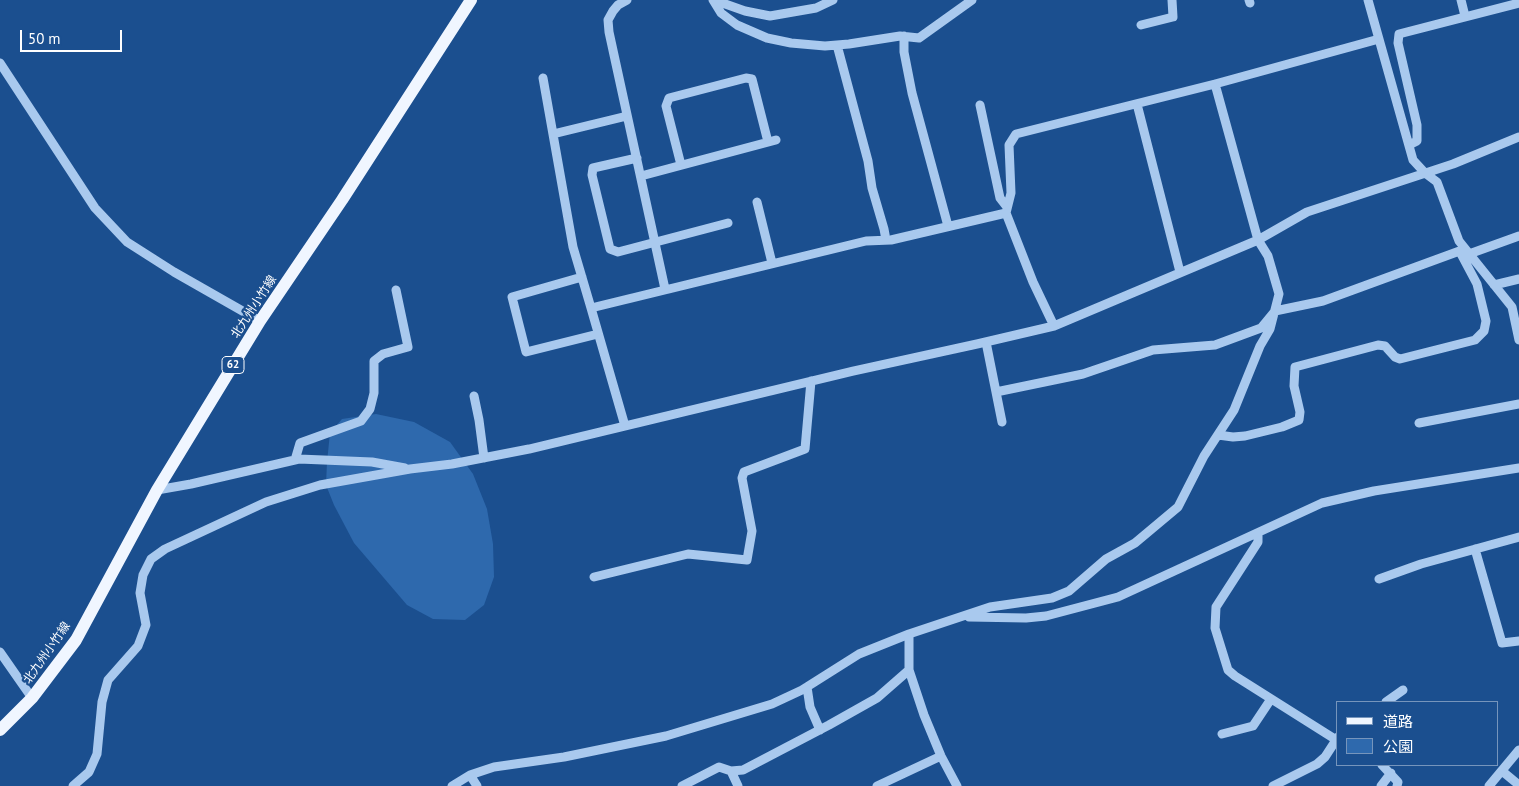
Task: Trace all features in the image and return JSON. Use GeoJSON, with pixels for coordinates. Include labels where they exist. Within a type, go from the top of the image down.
{"type":"FeatureCollection","features":[{"type":"Feature","properties":{"kind":"main road","name":"北九州小竹線"},"geometry":{"type":"LineString","coordinates":[[0,730],[32,698],[76,640],[157,490],[260,321],[342,200],[471,0]]}},
{"type":"Feature","properties":{"kind":"street"},"geometry":{"type":"LineString","coordinates":[[627,0],[618,5],[608,20],[609,32],[665,289]]}},
{"type":"Feature","properties":{"kind":"street"},"geometry":{"type":"LineString","coordinates":[[713,0],[745,11],[770,16],[816,8],[832,0]]}},
{"type":"Feature","properties":{"kind":"street"},"geometry":{"type":"LineString","coordinates":[[713,0],[721,13],[737,25],[767,38],[790,43],[826,46],[900,36],[919,38],[972,0]]}},
{"type":"Feature","properties":{"kind":"street"},"geometry":{"type":"LineString","coordinates":[[1141,25],[1173,17],[1172,0]]}},
{"type":"Feature","properties":{"kind":"street"},"geometry":{"type":"LineString","coordinates":[[1218,435],[1245,436],[1282,427],[1299,420],[1300,412],[1294,386],[1295,367],[1378,345],[1385,346],[1395,357],[1400,359],[1475,340],[1484,331],[1486,321],[1477,284],[1437,182],[1413,160],[1368,0]]}},
{"type":"Feature","properties":{"kind":"street"},"geometry":{"type":"LineString","coordinates":[[1462,0],[1466,16]]}},
{"type":"Feature","properties":{"kind":"street"},"geometry":{"type":"LineString","coordinates":[[1409,145],[1416,141],[1417,125],[1398,43],[1399,34],[1519,3]]}},
{"type":"Feature","properties":{"kind":"street"},"geometry":{"type":"LineString","coordinates":[[904,36],[904,52],[912,93],[948,226]]}},
{"type":"Feature","properties":{"kind":"street"},"geometry":{"type":"LineString","coordinates":[[1006,210],[1011,193],[1009,145],[1016,134],[1215,84],[1378,39]]}},
{"type":"Feature","properties":{"kind":"street"},"geometry":{"type":"LineString","coordinates":[[837,45],[868,161],[872,188],[886,240]]}},
{"type":"Feature","properties":{"kind":"street"},"geometry":{"type":"LineString","coordinates":[[0,63],[95,208],[127,242],[174,272],[260,321]]}},
{"type":"Feature","properties":{"kind":"street"},"geometry":{"type":"LineString","coordinates":[[543,78],[573,247],[625,426]]}},
{"type":"Feature","properties":{"kind":"street"},"geometry":{"type":"LineString","coordinates":[[641,176],[772,141],[752,80],[746,78],[669,98],[666,106],[681,165]]}},
{"type":"Feature","properties":{"kind":"street"},"geometry":{"type":"LineString","coordinates":[[452,786],[470,775],[494,766],[564,757],[666,736],[772,704],[807,687],[859,654],[909,634],[990,607],[1052,598],[1069,591],[1106,559],[1135,543],[1178,507],[1204,456],[1234,410],[1260,346],[1270,329],[1279,294],[1268,256],[1258,240],[1215,84]]}},
{"type":"Feature","properties":{"kind":"street"},"geometry":{"type":"LineString","coordinates":[[1138,104],[1180,272]]}},
{"type":"Feature","properties":{"kind":"street"},"geometry":{"type":"LineString","coordinates":[[980,105],[1000,198],[1033,282],[1054,326]]}},
{"type":"Feature","properties":{"kind":"street"},"geometry":{"type":"LineString","coordinates":[[552,134],[628,116]]}},
{"type":"Feature","properties":{"kind":"street"},"geometry":{"type":"LineString","coordinates":[[73,786],[89,772],[97,754],[102,702],[108,680],[138,646],[146,625],[140,593],[143,575],[151,559],[165,549],[266,502],[320,486],[529,449],[811,381],[1054,326],[1258,240],[1307,212],[1453,164],[1519,137]]}},
{"type":"Feature","properties":{"kind":"street"},"geometry":{"type":"LineString","coordinates":[[637,158],[593,168],[592,175],[610,249],[618,252],[728,223]]}},
{"type":"Feature","properties":{"kind":"street"},"geometry":{"type":"LineString","coordinates":[[757,202],[772,263]]}},
{"type":"Feature","properties":{"kind":"street"},"geometry":{"type":"LineString","coordinates":[[591,308],[866,241],[886,240],[948,226],[1006,210]]}},
{"type":"Feature","properties":{"kind":"street"},"geometry":{"type":"LineString","coordinates":[[996,392],[1083,374],[1153,350],[1215,345],[1261,328],[1275,311],[1323,301],[1465,252],[1519,236]]}},
{"type":"Feature","properties":{"kind":"street"},"geometry":{"type":"LineString","coordinates":[[1465,252],[1512,306],[1519,340]]}},
{"type":"Feature","properties":{"kind":"street"},"geometry":{"type":"LineString","coordinates":[[582,278],[512,298],[526,352],[598,334]]}},
{"type":"Feature","properties":{"kind":"street"},"geometry":{"type":"LineString","coordinates":[[1494,285],[1519,279]]}},
{"type":"Feature","properties":{"kind":"street"},"geometry":{"type":"LineString","coordinates":[[295,460],[300,443],[361,421],[370,409],[374,394],[374,361],[383,354],[408,347],[396,290]]}},
{"type":"Feature","properties":{"kind":"street"},"geometry":{"type":"LineString","coordinates":[[986,342],[1002,422]]}},
{"type":"Feature","properties":{"kind":"street"},"geometry":{"type":"LineString","coordinates":[[594,577],[688,554],[747,560],[752,531],[742,478],[744,472],[805,449],[811,381]]}},
{"type":"Feature","properties":{"kind":"street"},"geometry":{"type":"LineString","coordinates":[[474,396],[484,458]]}},
{"type":"Feature","properties":{"kind":"street"},"geometry":{"type":"LineString","coordinates":[[1419,423],[1519,404]]}},
{"type":"Feature","properties":{"kind":"street"},"geometry":{"type":"LineString","coordinates":[[157,490],[295,460],[372,462],[410,469]]}},
{"type":"Feature","properties":{"kind":"street"},"geometry":{"type":"LineString","coordinates":[[962,617],[1026,618],[1046,616],[1118,597],[1322,503],[1374,491],[1519,468]]}},
{"type":"Feature","properties":{"kind":"street"},"geometry":{"type":"LineString","coordinates":[[1258,533],[1258,542],[1216,607],[1215,628],[1228,670],[1336,738]]}},
{"type":"Feature","properties":{"kind":"street"},"geometry":{"type":"LineString","coordinates":[[1380,580],[1421,564],[1519,537]]}},
{"type":"Feature","properties":{"kind":"street"},"geometry":{"type":"LineString","coordinates":[[1475,549],[1502,643],[1519,641]]}},
{"type":"Feature","properties":{"kind":"street"},"geometry":{"type":"LineString","coordinates":[[909,634],[909,670],[924,716],[941,756],[957,786]]}},
{"type":"Feature","properties":{"kind":"street"},"geometry":{"type":"LineString","coordinates":[[0,652],[32,698]]}},
{"type":"Feature","properties":{"kind":"street"},"geometry":{"type":"LineString","coordinates":[[682,786],[719,767],[731,771],[742,770],[820,730],[876,698],[909,670]]}},
{"type":"Feature","properties":{"kind":"street"},"geometry":{"type":"LineString","coordinates":[[807,687],[810,707],[820,730]]}},
{"type":"Feature","properties":{"kind":"street"},"geometry":{"type":"LineString","coordinates":[[1387,701],[1403,690]]}},
{"type":"Feature","properties":{"kind":"street"},"geometry":{"type":"LineString","coordinates":[[1222,734],[1253,726],[1271,699]]}},
{"type":"Feature","properties":{"kind":"street"},"geometry":{"type":"LineString","coordinates":[[1273,786],[1317,764],[1336,740]]}},
{"type":"Feature","properties":{"kind":"street"},"geometry":{"type":"LineString","coordinates":[[1489,786],[1519,750]]}},
{"type":"Feature","properties":{"kind":"street"},"geometry":{"type":"LineString","coordinates":[[877,786],[941,756]]}},
{"type":"Feature","properties":{"kind":"street"},"geometry":{"type":"LineString","coordinates":[[1383,766],[1398,782],[1397,786]]}},
{"type":"Feature","properties":{"kind":"street"},"geometry":{"type":"LineString","coordinates":[[731,771],[738,786]]}},
{"type":"Feature","properties":{"kind":"street"},"geometry":{"type":"LineString","coordinates":[[1502,771],[1519,785]]}},
{"type":"Feature","properties":{"kind":"street"},"geometry":{"type":"LineString","coordinates":[[1381,786],[1391,773]]}},
{"type":"Feature","properties":{"kind":"street"},"geometry":{"type":"LineString","coordinates":[[470,775],[477,786]]}},
{"type":"Feature","properties":{"kind":"green space"},"geometry":{"type":"Polygon","coordinates":[[[376,414],[414,422],[450,442],[473,474],[487,509],[493,544],[494,577],[484,605],[465,620],[433,619],[407,605],[354,543],[334,505],[326,485],[330,433],[342,419],[376,414]]]}}]}
